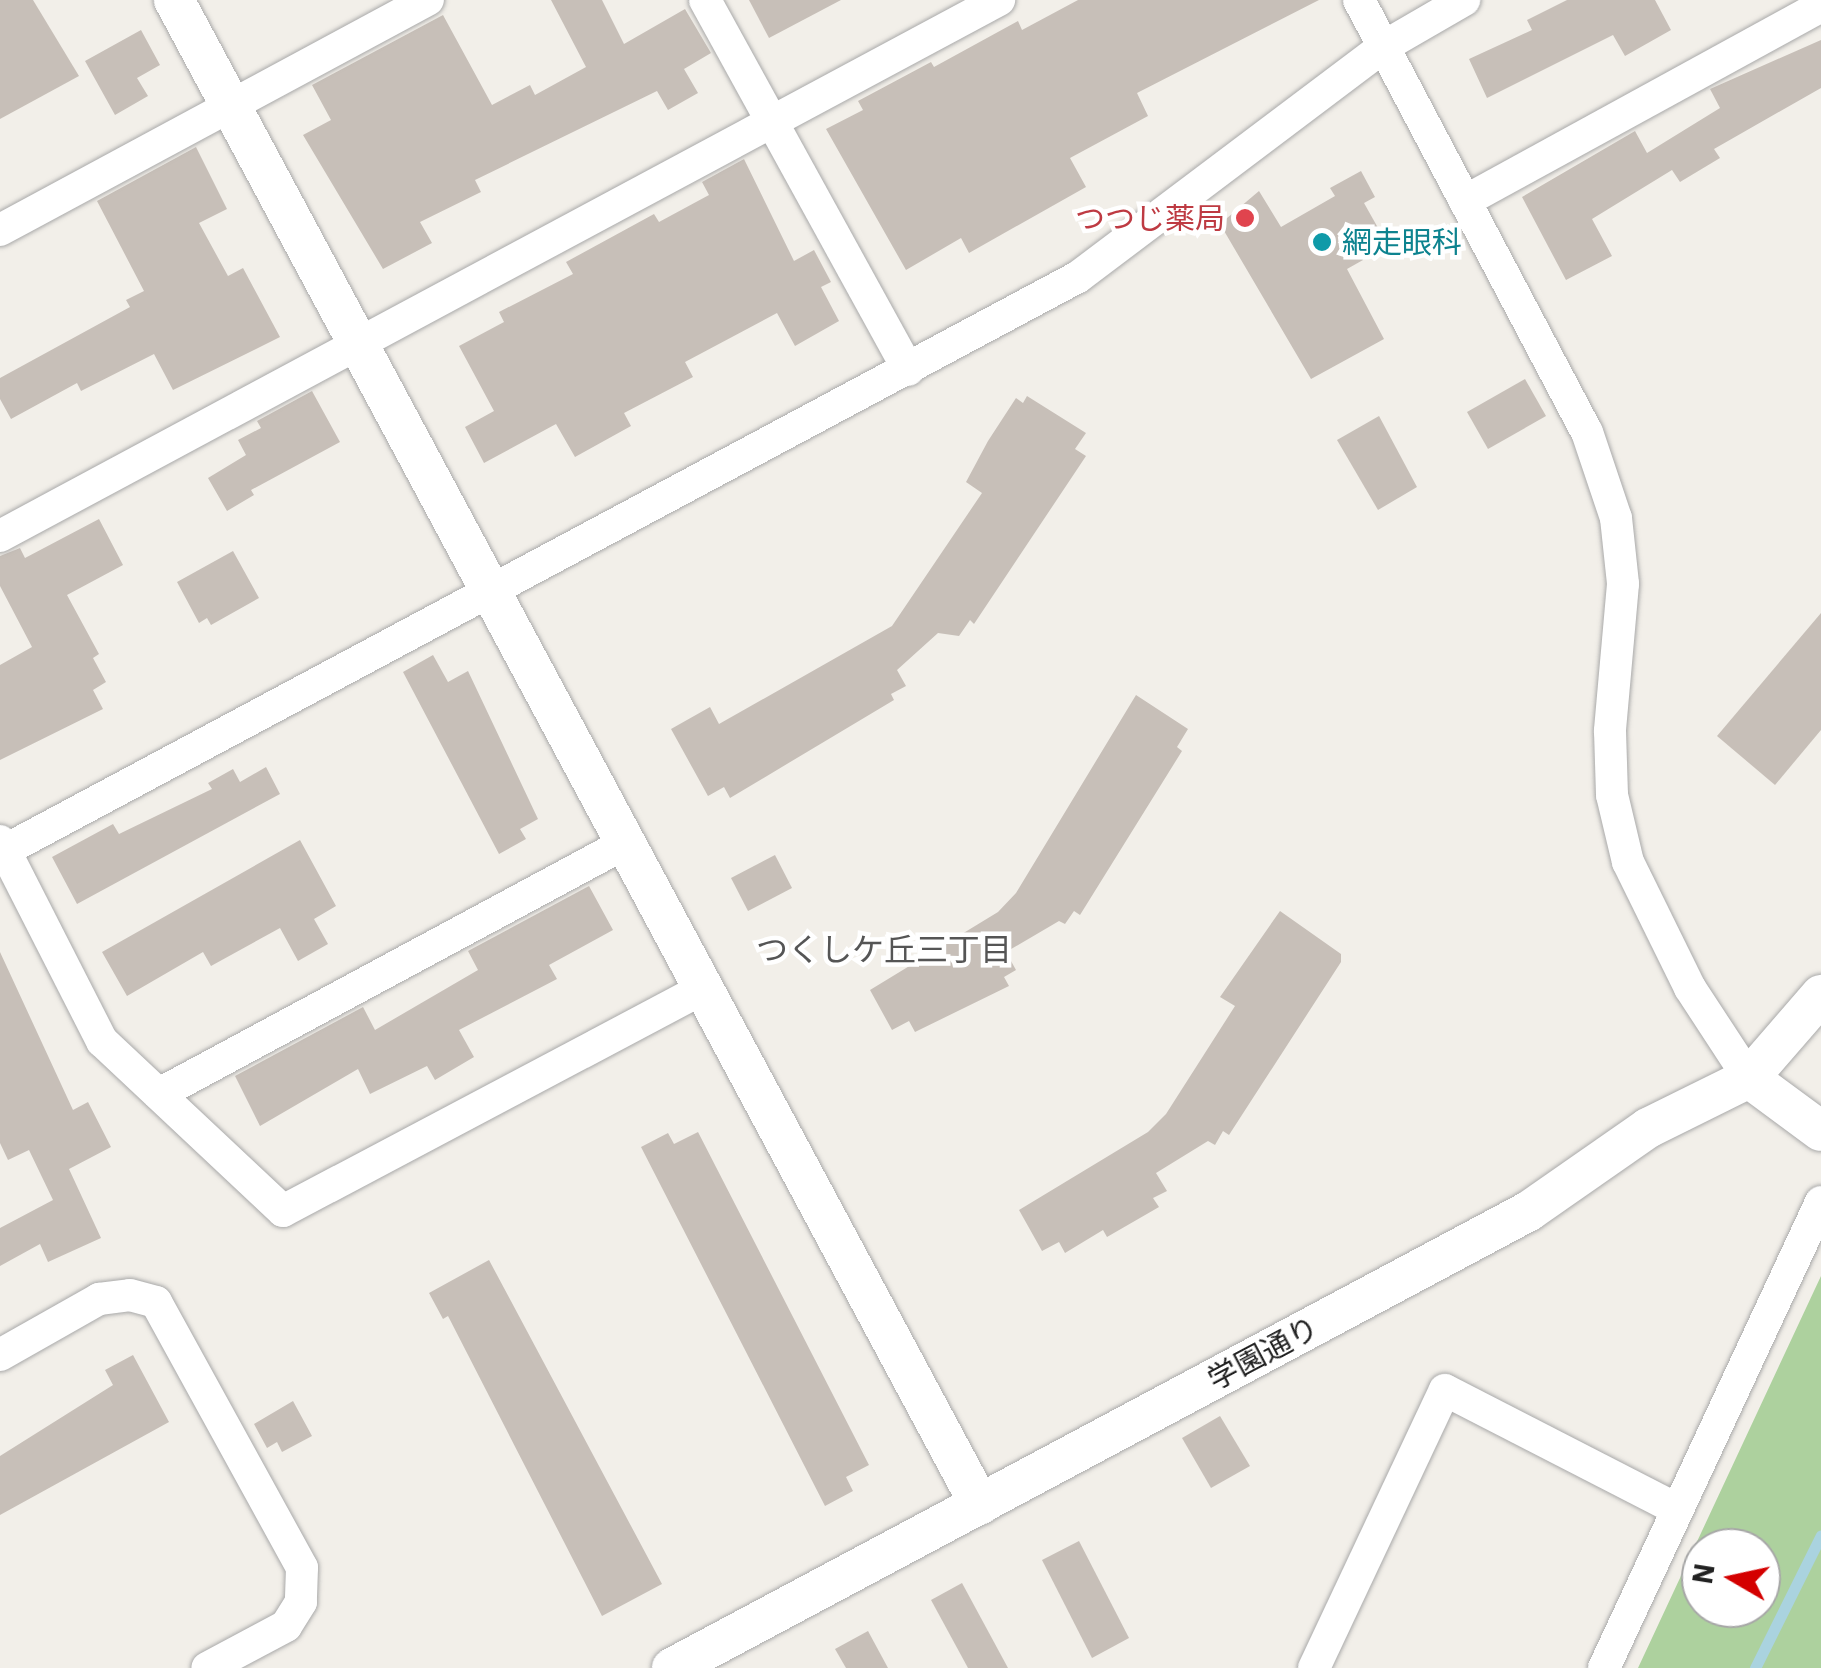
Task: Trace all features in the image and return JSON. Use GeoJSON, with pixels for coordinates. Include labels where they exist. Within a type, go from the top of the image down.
{"type":"FeatureCollection","features":[{"type":"Feature","properties":{"kind":"street"},"geometry":{"type":"LineString","coordinates":[[174,0],[622,845],[980,1505]]}},
{"type":"Feature","properties":{"kind":"street"},"geometry":{"type":"LineString","coordinates":[[0,230],[428,0]]}},
{"type":"Feature","properties":{"kind":"street"},"geometry":{"type":"LineString","coordinates":[[705,0],[908,370]]}},
{"type":"Feature","properties":{"kind":"street"},"geometry":{"type":"LineString","coordinates":[[0,536],[998,0]]}},
{"type":"Feature","properties":{"kind":"street"},"geometry":{"type":"LineString","coordinates":[[1359,0],[1587,432],[1616,518],[1623,584],[1610,731],[1612,795],[1628,862],[1690,988],[1748,1078],[1821,1130]]}},
{"type":"Feature","properties":{"kind":"street"},"geometry":{"type":"LineString","coordinates":[[701,990],[282,1211],[102,1041],[2,848],[1078,277],[1382,47],[1464,0]]}},
{"type":"Feature","properties":{"kind":"street"},"geometry":{"type":"LineString","coordinates":[[1465,200],[1821,6]]}},
{"type":"Feature","properties":{"kind":"street"},"geometry":{"type":"LineString","coordinates":[[159,1094],[622,845]]}},
{"type":"Feature","properties":{"kind":"street","name":"学園通り"},"geometry":{"type":"LineString","coordinates":[[672,1668],[1530,1211],[1648,1128],[1748,1078],[1821,995]]}},
{"type":"Feature","properties":{"kind":"street"},"geometry":{"type":"LineString","coordinates":[[1604,1668],[1675,1508],[1821,1202]]}},
{"type":"Feature","properties":{"kind":"street"},"geometry":{"type":"LineString","coordinates":[[0,1356],[99,1299],[130,1295],[156,1302],[302,1568],[301,1602],[286,1626],[208,1668]]}},
{"type":"Feature","properties":{"kind":"street"},"geometry":{"type":"LineString","coordinates":[[1314,1668],[1445,1390],[1675,1508]]}},
{"type":"Feature","properties":{"kind":"green space"},"geometry":{"type":"Polygon","coordinates":[[[1821,1276],[1821,1668],[1638,1668],[1681,1576],[1681,1628],[1781,1628],[1781,1528],[1703,1528],[1821,1276]]]}},
{"type":"Feature","properties":{"kind":"building"},"geometry":{"type":"Polygon","coordinates":[[[0,0],[33,0],[79,76],[0,119],[0,0]]]}},
{"type":"Feature","properties":{"kind":"building"},"geometry":{"type":"Polygon","coordinates":[[[551,0],[602,0],[624,44],[685,9],[711,53],[684,69],[698,93],[668,110],[657,91],[475,180],[481,192],[420,222],[432,243],[383,269],[303,135],[331,120],[312,85],[443,15],[492,105],[530,85],[535,95],[586,67],[551,0]]]}},
{"type":"Feature","properties":{"kind":"building"},"geometry":{"type":"Polygon","coordinates":[[[749,0],[841,0],[769,38],[749,0]]]}},
{"type":"Feature","properties":{"kind":"building"},"geometry":{"type":"Polygon","coordinates":[[[1078,0],[1319,0],[1137,93],[1148,116],[1070,158],[1086,187],[969,253],[961,238],[906,270],[826,129],[863,110],[858,101],[931,62],[934,67],[1018,21],[1022,30],[1078,0]]]}},
{"type":"Feature","properties":{"kind":"building"},"geometry":{"type":"Polygon","coordinates":[[[1567,0],[1655,0],[1671,30],[1625,56],[1613,35],[1487,98],[1469,59],[1532,30],[1527,20],[1567,0]]]}},
{"type":"Feature","properties":{"kind":"building"},"geometry":{"type":"Polygon","coordinates":[[[141,30],[160,65],[137,78],[148,96],[115,115],[85,61],[141,30]]]}},
{"type":"Feature","properties":{"kind":"building"},"geometry":{"type":"Polygon","coordinates":[[[1821,40],[1821,88],[1714,149],[1720,158],[1680,182],[1672,170],[1592,219],[1612,256],[1566,280],[1522,197],[1635,131],[1647,153],[1720,108],[1710,89],[1821,40]]]}},
{"type":"Feature","properties":{"kind":"building"},"geometry":{"type":"Polygon","coordinates":[[[196,147],[227,209],[199,223],[228,276],[243,268],[280,337],[173,390],[154,354],[81,391],[77,383],[11,419],[0,399],[0,378],[130,307],[126,300],[144,291],[97,201],[196,147]]]}},
{"type":"Feature","properties":{"kind":"building"},"geometry":{"type":"Polygon","coordinates":[[[744,159],[794,261],[814,250],[831,282],[821,287],[839,321],[795,346],[777,313],[685,362],[693,377],[624,413],[631,426],[575,457],[556,424],[484,463],[465,427],[494,411],[459,346],[504,322],[499,312],[573,274],[566,262],[654,214],[659,222],[709,195],[702,182],[744,159]]]}},
{"type":"Feature","properties":{"kind":"building"},"geometry":{"type":"Polygon","coordinates":[[[1361,171],[1375,197],[1364,203],[1382,235],[1357,249],[1363,260],[1347,269],[1384,339],[1311,379],[1220,224],[1259,191],[1281,227],[1335,196],[1330,188],[1361,171]]]}},
{"type":"Feature","properties":{"kind":"building"},"geometry":{"type":"Polygon","coordinates":[[[1525,379],[1546,416],[1488,449],[1467,412],[1525,379]]]}},
{"type":"Feature","properties":{"kind":"building"},"geometry":{"type":"Polygon","coordinates":[[[312,391],[340,442],[251,490],[254,495],[227,511],[208,478],[246,455],[238,440],[261,428],[257,421],[312,391]]]}},
{"type":"Feature","properties":{"kind":"building"},"geometry":{"type":"Polygon","coordinates":[[[1027,396],[1086,433],[1075,449],[1086,456],[974,624],[970,620],[959,636],[938,633],[897,670],[906,686],[891,694],[894,700],[730,798],[724,787],[708,796],[671,729],[710,707],[719,724],[892,626],[982,493],[966,482],[988,441],[1016,398],[1023,403],[1027,396]]]}},
{"type":"Feature","properties":{"kind":"building"},"geometry":{"type":"Polygon","coordinates":[[[1379,416],[1417,487],[1378,510],[1337,440],[1379,416]]]}},
{"type":"Feature","properties":{"kind":"building"},"geometry":{"type":"Polygon","coordinates":[[[99,519],[123,565],[67,595],[99,654],[93,658],[106,682],[93,690],[103,709],[0,760],[0,665],[32,647],[0,586],[0,556],[20,548],[25,558],[99,519]]]}},
{"type":"Feature","properties":{"kind":"building"},"geometry":{"type":"Polygon","coordinates":[[[233,551],[259,598],[211,625],[207,618],[199,623],[177,582],[233,551]]]}},
{"type":"Feature","properties":{"kind":"building"},"geometry":{"type":"Polygon","coordinates":[[[1821,613],[1821,730],[1775,785],[1717,736],[1821,613]]]}},
{"type":"Feature","properties":{"kind":"building"},"geometry":{"type":"Polygon","coordinates":[[[433,655],[448,682],[468,671],[538,819],[520,829],[526,839],[499,854],[403,672],[433,655]]]}},
{"type":"Feature","properties":{"kind":"building"},"geometry":{"type":"Polygon","coordinates":[[[1136,695],[1188,729],[1177,747],[1182,751],[1080,915],[1074,911],[1065,924],[1059,921],[1006,952],[1016,970],[1004,977],[1009,986],[915,1032],[909,1021],[892,1030],[870,990],[998,912],[1016,893],[1136,695]]]}},
{"type":"Feature","properties":{"kind":"building"},"geometry":{"type":"Polygon","coordinates":[[[266,767],[280,794],[77,904],[52,857],[113,824],[119,834],[212,789],[208,783],[233,769],[240,782],[266,767]]]}},
{"type":"Feature","properties":{"kind":"building"},"geometry":{"type":"Polygon","coordinates":[[[300,840],[336,906],[314,919],[328,944],[298,961],[280,928],[211,966],[203,952],[127,996],[102,952],[300,840]]]}},
{"type":"Feature","properties":{"kind":"building"},"geometry":{"type":"Polygon","coordinates":[[[775,855],[792,888],[748,911],[731,878],[775,855]]]}},
{"type":"Feature","properties":{"kind":"building"},"geometry":{"type":"Polygon","coordinates":[[[589,886],[613,930],[549,965],[557,979],[459,1030],[474,1057],[435,1080],[427,1066],[370,1094],[358,1069],[260,1126],[235,1076],[363,1007],[375,1030],[478,970],[468,951],[589,886]]]}},
{"type":"Feature","properties":{"kind":"building"},"geometry":{"type":"Polygon","coordinates":[[[1280,911],[1341,954],[1341,962],[1229,1135],[1223,1131],[1215,1145],[1208,1141],[1156,1173],[1167,1191],[1153,1198],[1159,1207],[1107,1237],[1103,1230],[1065,1253],[1059,1242],[1042,1251],[1019,1210],[1148,1132],[1166,1114],[1235,1006],[1220,997],[1280,911]]]}},
{"type":"Feature","properties":{"kind":"building"},"geometry":{"type":"Polygon","coordinates":[[[0,952],[73,1110],[88,1102],[111,1147],[69,1169],[101,1238],[48,1262],[40,1244],[0,1266],[0,1228],[53,1200],[29,1150],[8,1160],[0,1143],[0,952]]]}},
{"type":"Feature","properties":{"kind":"building"},"geometry":{"type":"Polygon","coordinates":[[[698,1132],[869,1465],[846,1477],[853,1491],[825,1506],[641,1147],[668,1133],[674,1144],[698,1132]]]}},
{"type":"Feature","properties":{"kind":"building"},"geometry":{"type":"Polygon","coordinates":[[[489,1260],[662,1584],[602,1616],[448,1316],[443,1319],[429,1293],[489,1260]]]}},
{"type":"Feature","properties":{"kind":"building"},"geometry":{"type":"Polygon","coordinates":[[[133,1355],[169,1422],[0,1515],[0,1456],[113,1385],[105,1370],[133,1355]]]}},
{"type":"Feature","properties":{"kind":"building"},"geometry":{"type":"Polygon","coordinates":[[[293,1401],[312,1436],[282,1452],[277,1442],[267,1448],[254,1424],[293,1401]]]}},
{"type":"Feature","properties":{"kind":"building"},"geometry":{"type":"Polygon","coordinates":[[[1220,1416],[1250,1466],[1211,1488],[1182,1438],[1220,1416]]]}},
{"type":"Feature","properties":{"kind":"building"},"geometry":{"type":"Polygon","coordinates":[[[1079,1541],[1129,1638],[1092,1658],[1042,1560],[1079,1541]]]}},
{"type":"Feature","properties":{"kind":"building"},"geometry":{"type":"Polygon","coordinates":[[[962,1583],[1008,1668],[968,1668],[931,1600],[962,1583]]]}},
{"type":"Feature","properties":{"kind":"building"},"geometry":{"type":"Polygon","coordinates":[[[868,1631],[888,1668],[846,1668],[835,1649],[868,1631]]]}},
{"type":"Feature","properties":{"kind":"waterway"},"geometry":{"type":"LineString","coordinates":[[1755,1668],[1821,1535]]}},
{"type":"Feature","properties":{"kind":"place","name":"つつじ薬局"},"geometry":{"type":"Point","coordinates":[1245,218]}},
{"type":"Feature","properties":{"kind":"place","name":"網走眼科"},"geometry":{"type":"Point","coordinates":[1322,242]}},
{"type":"Feature","properties":{"kind":"district","name":"つくしケ丘三丁目"},"geometry":{"type":"Point","coordinates":[884,949]}}]}
